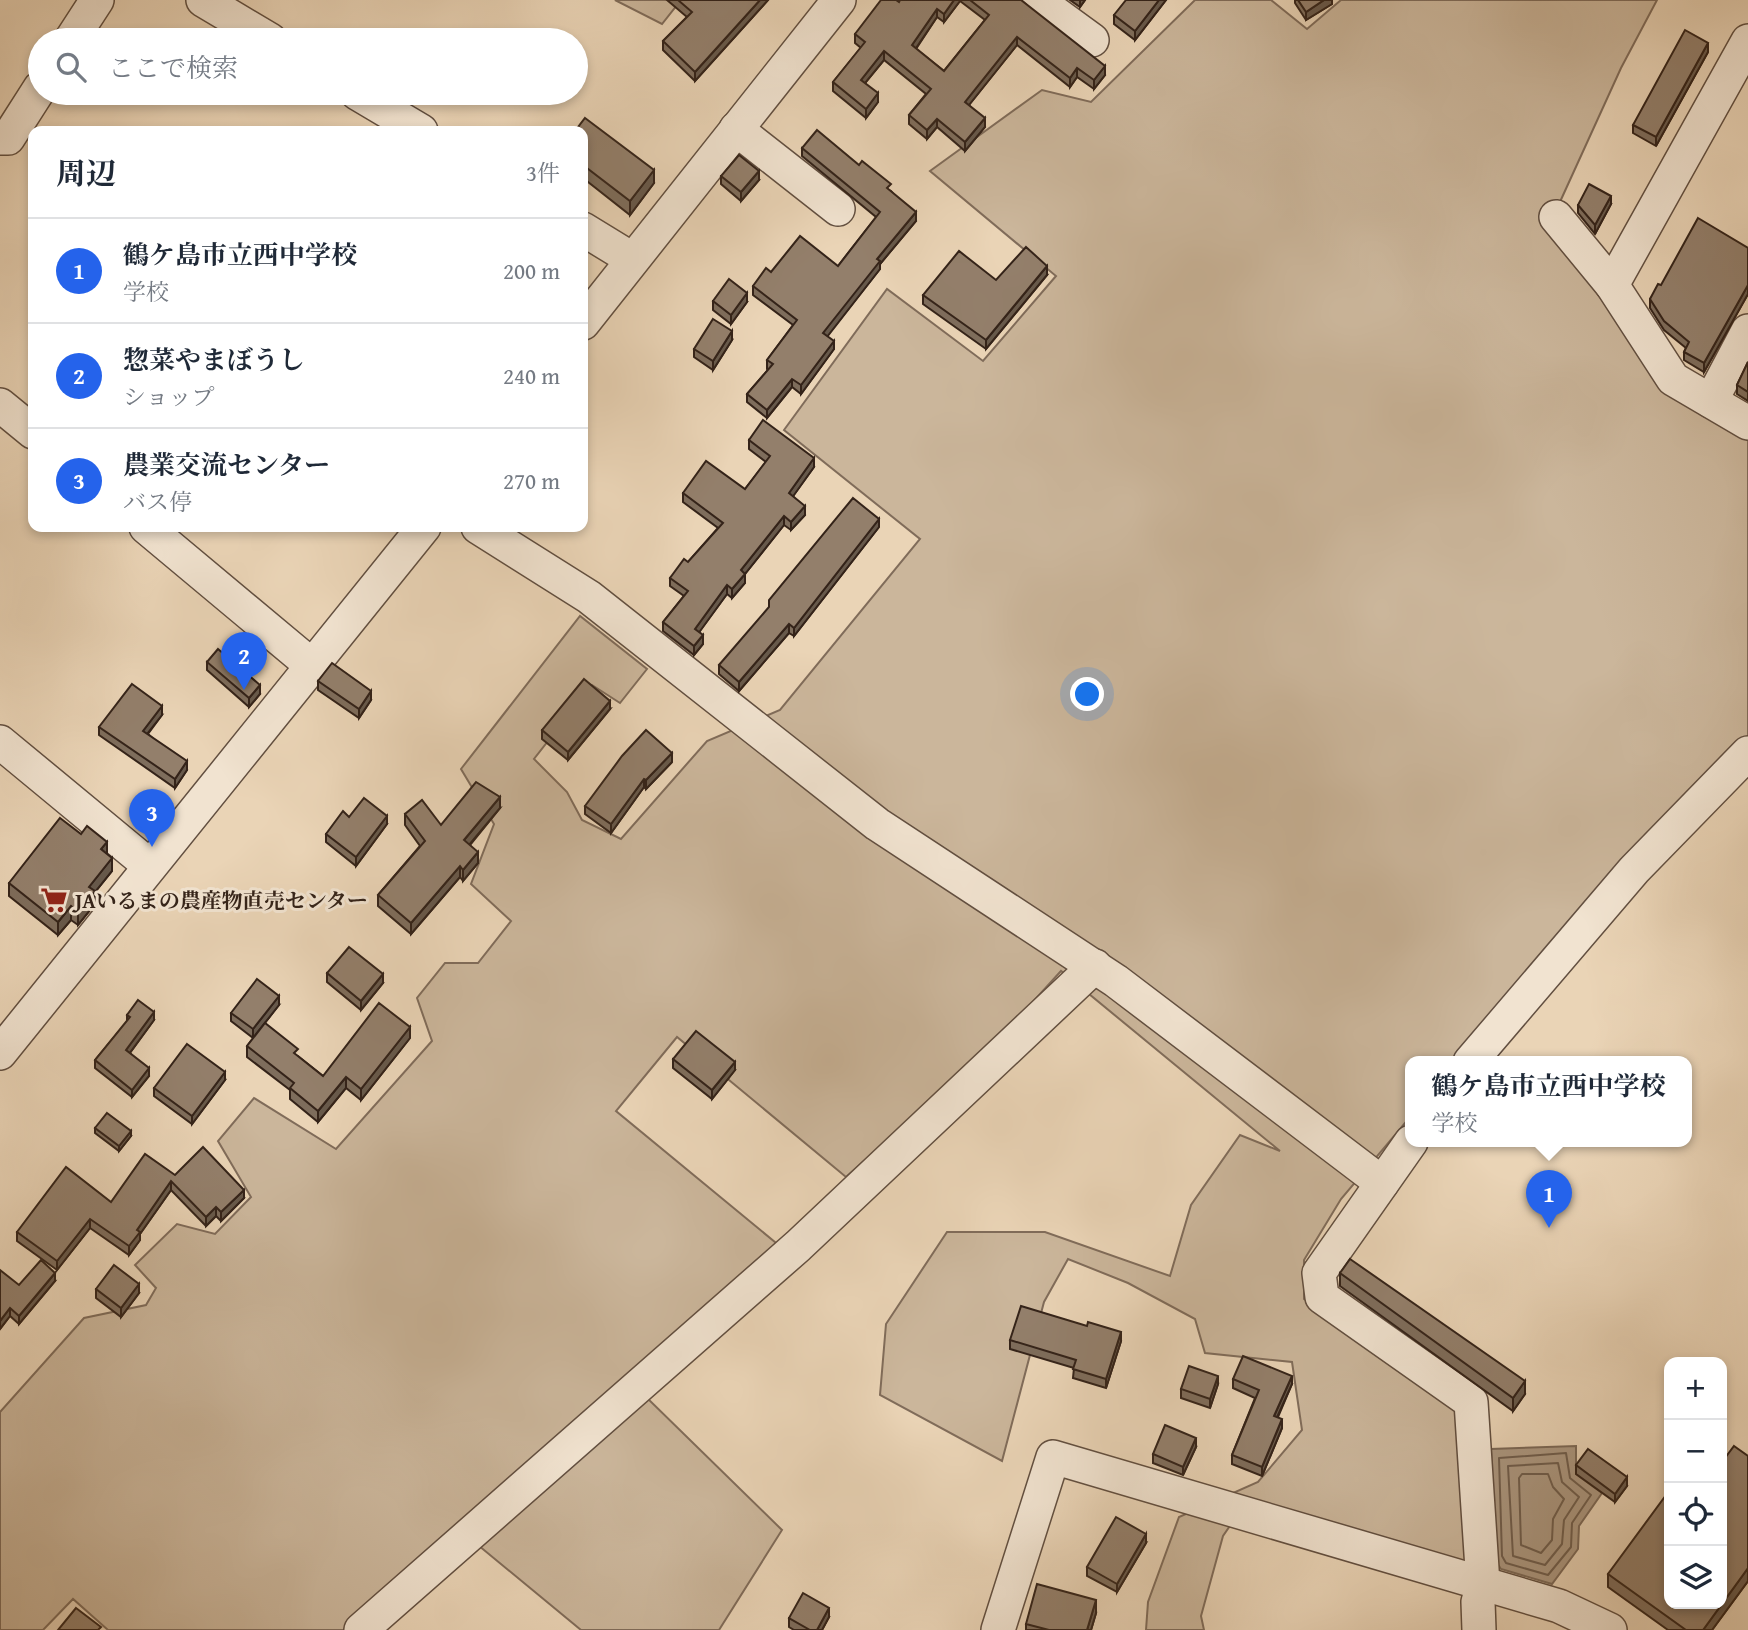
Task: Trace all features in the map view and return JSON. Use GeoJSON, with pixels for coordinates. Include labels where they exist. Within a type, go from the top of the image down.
{"type":"FeatureCollection","features":[{"type":"Feature","properties":{"kind":"street"},"geometry":{"type":"LineString","coordinates":[[79,28],[97,0]]}},
{"type":"Feature","properties":{"kind":"street"},"geometry":{"type":"LineString","coordinates":[[203,0],[250,28]]}},
{"type":"Feature","properties":{"kind":"street"},"geometry":{"type":"LineString","coordinates":[[588,316],[839,0]]}},
{"type":"Feature","properties":{"kind":"street"},"geometry":{"type":"LineString","coordinates":[[1037,0],[1092,40]]}},
{"type":"Feature","properties":{"kind":"street"},"geometry":{"type":"LineString","coordinates":[[1612,285],[1744,57]]}},
{"type":"Feature","properties":{"kind":"street"},"geometry":{"type":"LineString","coordinates":[[0,138],[8,138],[29,105]]}},
{"type":"Feature","properties":{"kind":"street"},"geometry":{"type":"LineString","coordinates":[[377,105],[413,126]]}},
{"type":"Feature","properties":{"kind":"street"},"geometry":{"type":"LineString","coordinates":[[736,129],[838,209]]}},
{"type":"Feature","properties":{"kind":"street"},"geometry":{"type":"LineString","coordinates":[[1556,217],[1612,285],[1672,379],[1748,423]]}},
{"type":"Feature","properties":{"kind":"street"},"geometry":{"type":"LineString","coordinates":[[588,232],[632,259]]}},
{"type":"Feature","properties":{"kind":"street"},"geometry":{"type":"LineString","coordinates":[[1711,401],[1748,331]]}},
{"type":"Feature","properties":{"kind":"street"},"geometry":{"type":"LineString","coordinates":[[0,405],[28,428]]}},
{"type":"Feature","properties":{"kind":"street"},"geometry":{"type":"LineString","coordinates":[[152,532],[310,664]]}},
{"type":"Feature","properties":{"kind":"street"},"geometry":{"type":"LineString","coordinates":[[0,1053],[11,1017],[150,866],[310,664],[420,532]]}},
{"type":"Feature","properties":{"kind":"street"},"geometry":{"type":"LineString","coordinates":[[486,532],[589,597],[877,824],[1095,966],[1382,1183]]}},
{"type":"Feature","properties":{"kind":"street"},"geometry":{"type":"LineString","coordinates":[[0,742],[150,866]]}},
{"type":"Feature","properties":{"kind":"street"},"geometry":{"type":"LineString","coordinates":[[1475,1056],[1634,870],[1748,753]]}},
{"type":"Feature","properties":{"kind":"street"},"geometry":{"type":"LineString","coordinates":[[361,1630],[797,1246],[1095,966]]}},
{"type":"Feature","properties":{"kind":"street"},"geometry":{"type":"LineString","coordinates":[[1407,1147],[1319,1273],[1322,1297],[1471,1402],[1483,1584],[1478,1602],[1479,1630]]}},
{"type":"Feature","properties":{"kind":"street"},"geometry":{"type":"LineString","coordinates":[[998,1630],[1054,1457],[1559,1606],[1610,1630]]}},
{"type":"Feature","properties":{"kind":"shaded area"},"geometry":{"type":"Polygon","coordinates":[[[615,0],[681,0],[662,24],[615,0]]]}},
{"type":"Feature","properties":{"kind":"shaded area"},"geometry":{"type":"Polygon","coordinates":[[[1195,0],[1271,0],[1307,29],[1341,0],[1657,0],[1621,68],[1549,226],[1668,392],[1748,438],[1748,739],[1461,1056],[1405,1056],[1405,1123],[1341,1199],[1304,1260],[1304,1299],[1471,1402],[1471,1566],[1249,1498],[1223,1536],[1201,1616],[1204,1630],[1146,1630],[1148,1602],[1179,1517],[1258,1482],[1302,1430],[1292,1362],[1205,1353],[1195,1319],[1128,1283],[1068,1259],[1044,1302],[1002,1461],[880,1395],[886,1324],[947,1232],[1045,1232],[1170,1276],[1191,1205],[1240,1135],[1280,1151],[1061,971],[990,1049],[846,1177],[677,1037],[616,1111],[781,1247],[645,1396],[782,1530],[719,1630],[581,1630],[461,1531],[348,1630],[108,1630],[73,1599],[43,1630],[0,1630],[0,1412],[84,1318],[146,1305],[156,1288],[135,1265],[177,1224],[215,1234],[251,1197],[218,1141],[254,1098],[336,1149],[432,1041],[417,998],[445,963],[478,963],[511,921],[471,884],[494,824],[461,769],[580,616],[647,669],[620,703],[592,685],[534,759],[567,792],[582,820],[621,839],[707,741],[780,710],[920,539],[784,430],[887,289],[983,361],[1056,276],[930,171],[1042,90],[1091,102],[1195,0]]]}},
{"type":"Feature","properties":{"kind":"water"},"geometry":{"type":"Polygon","coordinates":[[[1576,1446],[1576,1474],[1602,1493],[1579,1526],[1578,1549],[1552,1584],[1501,1569],[1495,1560],[1491,1449],[1576,1446]]]}},
{"type":"Feature","properties":{"kind":"building"},"geometry":{"type":"Polygon","coordinates":[[[678,0],[760,0],[695,72],[663,41],[692,12],[678,0]]]}},
{"type":"Feature","properties":{"kind":"building"},"geometry":{"type":"Polygon","coordinates":[[[881,0],[954,0],[944,14],[937,9],[912,45],[944,71],[989,15],[970,0],[1021,0],[1105,66],[1094,80],[1077,68],[1070,78],[1017,37],[965,102],[985,118],[965,142],[937,119],[927,130],[909,115],[931,89],[884,51],[861,80],[878,93],[866,109],[833,82],[865,42],[855,34],[881,0]]]}},
{"type":"Feature","properties":{"kind":"building"},"geometry":{"type":"Polygon","coordinates":[[[1126,0],[1159,0],[1135,31],[1114,15],[1126,0]]]}},
{"type":"Feature","properties":{"kind":"building"},"geometry":{"type":"Polygon","coordinates":[[[1298,0],[1324,0],[1306,12],[1298,0]]]}},
{"type":"Feature","properties":{"kind":"building"},"geometry":{"type":"Polygon","coordinates":[[[1685,30],[1708,43],[1656,137],[1633,125],[1685,30]]]}},
{"type":"Feature","properties":{"kind":"building"},"geometry":{"type":"Polygon","coordinates":[[[585,118],[654,170],[630,201],[588,169],[588,126],[579,126],[585,118]]]}},
{"type":"Feature","properties":{"kind":"building"},"geometry":{"type":"Polygon","coordinates":[[[817,130],[859,165],[862,161],[891,184],[887,188],[916,212],[877,259],[880,261],[823,333],[834,341],[801,385],[792,379],[767,410],[747,394],[773,364],[767,360],[797,320],[753,286],[766,268],[771,272],[800,236],[838,266],[880,212],[802,148],[817,130]]]}},
{"type":"Feature","properties":{"kind":"building"},"geometry":{"type":"Polygon","coordinates":[[[739,155],[759,171],[741,192],[721,176],[739,155]]]}},
{"type":"Feature","properties":{"kind":"building"},"geometry":{"type":"Polygon","coordinates":[[[1589,184],[1611,196],[1595,225],[1578,205],[1589,184]]]}},
{"type":"Feature","properties":{"kind":"building"},"geometry":{"type":"Polygon","coordinates":[[[1698,218],[1748,248],[1748,285],[1704,363],[1684,352],[1689,342],[1664,321],[1650,299],[1658,284],[1661,285],[1698,218]]]}},
{"type":"Feature","properties":{"kind":"building"},"geometry":{"type":"Polygon","coordinates":[[[1026,247],[1047,266],[986,340],[923,295],[959,251],[996,280],[1026,247]]]}},
{"type":"Feature","properties":{"kind":"building"},"geometry":{"type":"Polygon","coordinates":[[[729,279],[747,293],[731,315],[713,301],[729,279]]]}},
{"type":"Feature","properties":{"kind":"building"},"geometry":{"type":"Polygon","coordinates":[[[713,319],[732,331],[713,361],[694,349],[713,319]]]}},
{"type":"Feature","properties":{"kind":"building"},"geometry":{"type":"Polygon","coordinates":[[[1748,362],[1748,392],[1737,385],[1748,362]]]}},
{"type":"Feature","properties":{"kind":"building"},"geometry":{"type":"Polygon","coordinates":[[[763,420],[814,458],[789,493],[805,506],[791,522],[784,516],[741,570],[745,574],[732,589],[727,585],[695,629],[703,635],[694,646],[663,622],[688,591],[670,578],[684,559],[688,562],[723,523],[683,493],[706,461],[745,489],[770,456],[749,440],[763,420]]]}},
{"type":"Feature","properties":{"kind":"building"},"geometry":{"type":"Polygon","coordinates":[[[853,498],[879,519],[794,628],[789,624],[739,682],[719,665],[769,607],[769,600],[853,498]]]}},
{"type":"Feature","properties":{"kind":"building"},"geometry":{"type":"Polygon","coordinates":[[[218,649],[260,685],[249,698],[207,662],[218,649]]]}},
{"type":"Feature","properties":{"kind":"building"},"geometry":{"type":"Polygon","coordinates":[[[332,663],[371,691],[359,709],[318,681],[332,663]]]}},
{"type":"Feature","properties":{"kind":"building"},"geometry":{"type":"Polygon","coordinates":[[[584,679],[610,701],[568,752],[542,730],[584,679]]]}},
{"type":"Feature","properties":{"kind":"building"},"geometry":{"type":"Polygon","coordinates":[[[132,684],[162,706],[143,731],[187,761],[175,779],[99,727],[132,684]]]}},
{"type":"Feature","properties":{"kind":"building"},"geometry":{"type":"Polygon","coordinates":[[[646,730],[672,753],[644,779],[611,824],[585,806],[622,756],[646,730]]]}},
{"type":"Feature","properties":{"kind":"building"},"geometry":{"type":"Polygon","coordinates":[[[476,782],[500,797],[464,840],[478,852],[463,870],[460,866],[411,923],[378,895],[425,841],[405,814],[422,800],[441,825],[476,782]]]}},
{"type":"Feature","properties":{"kind":"building"},"geometry":{"type":"Polygon","coordinates":[[[364,798],[387,816],[356,857],[326,834],[343,811],[349,817],[364,798]]]}},
{"type":"Feature","properties":{"kind":"building"},"geometry":{"type":"Polygon","coordinates":[[[60,818],[81,834],[87,826],[107,842],[101,849],[112,858],[89,887],[95,891],[78,912],[71,906],[58,922],[9,883],[60,818]]]}},
{"type":"Feature","properties":{"kind":"building"},"geometry":{"type":"Polygon","coordinates":[[[349,947],[383,974],[361,1001],[327,973],[349,947]]]}},
{"type":"Feature","properties":{"kind":"building"},"geometry":{"type":"Polygon","coordinates":[[[257,979],[279,996],[253,1029],[231,1013],[257,979]]]}},
{"type":"Feature","properties":{"kind":"building"},"geometry":{"type":"Polygon","coordinates":[[[138,1000],[154,1012],[126,1050],[149,1068],[132,1090],[95,1060],[130,1017],[127,1015],[138,1000]]]}},
{"type":"Feature","properties":{"kind":"building"},"geometry":{"type":"Polygon","coordinates":[[[379,1003],[410,1027],[361,1089],[346,1077],[318,1111],[290,1088],[294,1083],[247,1046],[265,1023],[298,1049],[294,1053],[323,1076],[379,1003]]]}},
{"type":"Feature","properties":{"kind":"building"},"geometry":{"type":"Polygon","coordinates":[[[696,1031],[735,1062],[712,1090],[673,1059],[696,1031]]]}},
{"type":"Feature","properties":{"kind":"building"},"geometry":{"type":"Polygon","coordinates":[[[187,1044],[225,1072],[192,1116],[154,1088],[187,1044]]]}},
{"type":"Feature","properties":{"kind":"building"},"geometry":{"type":"Polygon","coordinates":[[[107,1113],[131,1131],[119,1146],[95,1128],[107,1113]]]}},
{"type":"Feature","properties":{"kind":"building"},"geometry":{"type":"Polygon","coordinates":[[[203,1147],[244,1190],[221,1212],[216,1207],[206,1217],[171,1181],[129,1246],[90,1219],[57,1261],[17,1232],[66,1167],[111,1202],[145,1154],[175,1175],[203,1147]]]}},
{"type":"Feature","properties":{"kind":"building"},"geometry":{"type":"Polygon","coordinates":[[[1350,1259],[1525,1381],[1513,1398],[1340,1273],[1350,1259]]]}},
{"type":"Feature","properties":{"kind":"building"},"geometry":{"type":"Polygon","coordinates":[[[41,1260],[55,1273],[19,1316],[10,1308],[0,1321],[0,1270],[19,1285],[41,1260]]]}},
{"type":"Feature","properties":{"kind":"building"},"geometry":{"type":"Polygon","coordinates":[[[114,1265],[139,1284],[121,1308],[96,1289],[114,1265]]]}},
{"type":"Feature","properties":{"kind":"building"},"geometry":{"type":"Polygon","coordinates":[[[1021,1306],[1087,1326],[1088,1322],[1121,1332],[1106,1379],[1073,1369],[1076,1360],[1010,1340],[1021,1306]]]}},
{"type":"Feature","properties":{"kind":"building"},"geometry":{"type":"Polygon","coordinates":[[[1243,1356],[1292,1376],[1274,1416],[1282,1419],[1262,1467],[1232,1455],[1259,1390],[1233,1379],[1243,1356]]]}},
{"type":"Feature","properties":{"kind":"building"},"geometry":{"type":"Polygon","coordinates":[[[1189,1366],[1218,1376],[1210,1399],[1181,1389],[1189,1366]]]}},
{"type":"Feature","properties":{"kind":"building"},"geometry":{"type":"Polygon","coordinates":[[[1165,1425],[1196,1438],[1183,1467],[1153,1454],[1165,1425]]]}},
{"type":"Feature","properties":{"kind":"building"},"geometry":{"type":"Polygon","coordinates":[[[1734,1446],[1748,1456],[1748,1568],[1727,1597],[1727,1455],[1734,1446]]]}},
{"type":"Feature","properties":{"kind":"building"},"geometry":{"type":"Polygon","coordinates":[[[1588,1449],[1627,1477],[1615,1494],[1576,1465],[1588,1449]]]}},
{"type":"Feature","properties":{"kind":"building"},"geometry":{"type":"Polygon","coordinates":[[[1664,1498],[1664,1609],[1718,1609],[1703,1630],[1686,1630],[1608,1574],[1664,1498]]]}},
{"type":"Feature","properties":{"kind":"building"},"geometry":{"type":"Polygon","coordinates":[[[1116,1517],[1146,1534],[1117,1584],[1087,1567],[1116,1517]]]}},
{"type":"Feature","properties":{"kind":"building"},"geometry":{"type":"Polygon","coordinates":[[[1037,1584],[1096,1600],[1087,1630],[1049,1630],[1026,1624],[1037,1584]]]}},
{"type":"Feature","properties":{"kind":"building"},"geometry":{"type":"Polygon","coordinates":[[[803,1593],[829,1608],[817,1630],[810,1630],[789,1618],[803,1593]]]}},
{"type":"Feature","properties":{"kind":"building"},"geometry":{"type":"Polygon","coordinates":[[[76,1608],[101,1627],[98,1630],[58,1630],[76,1608]]]}},
{"type":"Feature","properties":{"kind":"place","name":"惣菜やまぼうし"},"geometry":{"type":"Point","coordinates":[244,690]}},
{"type":"Feature","properties":{"kind":"place","name":"農業交流センター"},"geometry":{"type":"Point","coordinates":[152,847]}},
{"type":"Feature","properties":{"kind":"place","name":"JAいるまの農産物直売センター"},"geometry":{"type":"Point","coordinates":[54,900]}},
{"type":"Feature","properties":{"kind":"place","name":"鶴ケ島市立西中学校"},"geometry":{"type":"Point","coordinates":[1549,1228]}}]}
